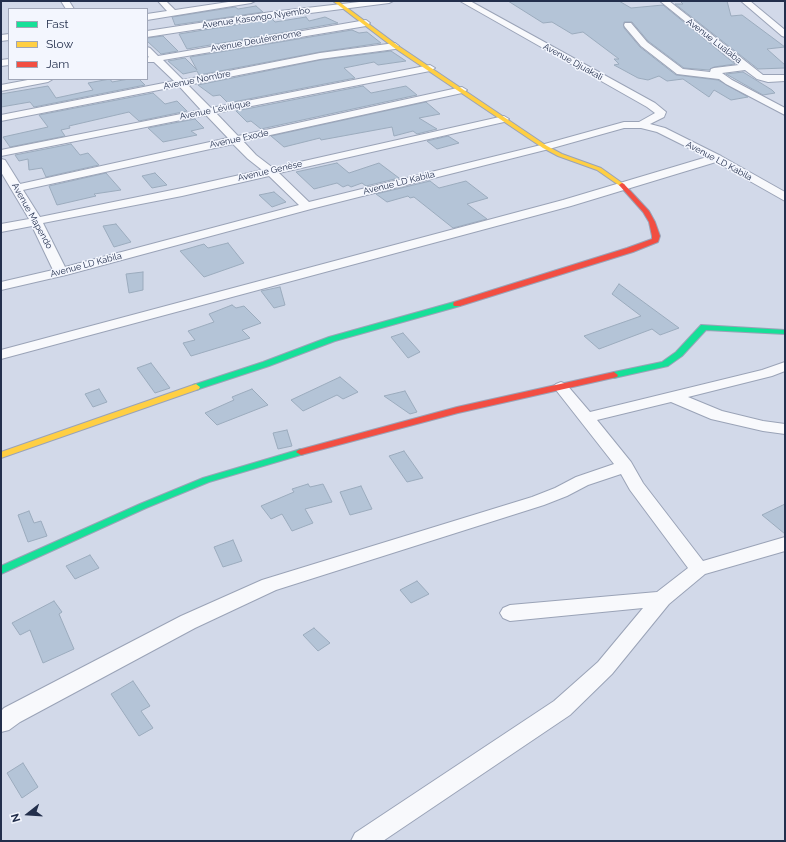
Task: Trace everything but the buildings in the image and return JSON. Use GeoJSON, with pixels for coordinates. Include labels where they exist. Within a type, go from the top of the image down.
{"type":"FeatureCollection","features":[{"type":"Feature","properties":{"kind":"street"},"geometry":{"type":"LineString","coordinates":[[162,1],[173,13]]}},
{"type":"Feature","properties":{"kind":"street"},"geometry":{"type":"LineString","coordinates":[[148,17],[252,1]]}},
{"type":"Feature","properties":{"kind":"street"},"geometry":{"type":"LineString","coordinates":[[1,455],[94,424],[147,404],[332,340],[426,314],[630,250],[655,240],[656,236],[652,222],[646,211],[623,186],[604,171],[560,155],[545,147],[430,68],[395,46],[335,1]]}},
{"type":"Feature","properties":{"kind":"street","name":"Avenue Kasongo Nyembo"},"geometry":{"type":"LineString","coordinates":[[148,34],[271,15],[388,1]]}},
{"type":"Feature","properties":{"kind":"street","name":"Avenue Djuakali"},"geometry":{"type":"LineString","coordinates":[[464,1],[661,112],[660,115],[641,125]]}},
{"type":"Feature","properties":{"kind":"street","name":"Avenue Lualaba"},"geometry":{"type":"LineString","coordinates":[[664,1],[760,78],[785,78]]}},
{"type":"Feature","properties":{"kind":"street"},"geometry":{"type":"LineString","coordinates":[[745,1],[785,34]]}},
{"type":"Feature","properties":{"kind":"street","name":"Avenue Deutérenome"},"geometry":{"type":"LineString","coordinates":[[152,60],[366,23]]}},
{"type":"Feature","properties":{"kind":"street"},"geometry":{"type":"LineString","coordinates":[[628,25],[644,44],[680,72],[719,76]]}},
{"type":"Feature","properties":{"kind":"street","name":"Avenue Nombre"},"geometry":{"type":"LineString","coordinates":[[1,118],[320,56],[395,46]]}},
{"type":"Feature","properties":{"kind":"street"},"geometry":{"type":"LineString","coordinates":[[152,60],[181,83],[235,140],[307,206]]}},
{"type":"Feature","properties":{"kind":"street"},"geometry":{"type":"LineString","coordinates":[[746,67],[714,71],[719,76],[785,112]]}},
{"type":"Feature","properties":{"kind":"street","name":"Avenue Lévitique"},"geometry":{"type":"LineString","coordinates":[[1,153],[430,68]]}},
{"type":"Feature","properties":{"kind":"street"},"geometry":{"type":"LineString","coordinates":[[1,88],[43,80]]}},
{"type":"Feature","properties":{"kind":"street","name":"Avenue Exode"},"geometry":{"type":"LineString","coordinates":[[16,188],[462,90]]}},
{"type":"Feature","properties":{"kind":"street","name":"Avenue Genèse"},"geometry":{"type":"LineString","coordinates":[[1,228],[182,192],[504,119]]}},
{"type":"Feature","properties":{"kind":"street","name":"Avenue LD Kabila"},"geometry":{"type":"LineString","coordinates":[[1,286],[61,272],[307,206],[545,147],[624,125],[641,125],[661,130],[717,158],[785,197]]}},
{"type":"Feature","properties":{"kind":"street"},"geometry":{"type":"LineString","coordinates":[[1,355],[471,229],[717,158]]}},
{"type":"Feature","properties":{"kind":"street","name":"Avenue Mapendo"},"geometry":{"type":"LineString","coordinates":[[1,162],[36,221],[61,272]]}},
{"type":"Feature","properties":{"kind":"street"},"geometry":{"type":"LineString","coordinates":[[1,570],[206,480],[312,449],[457,410],[665,364],[679,354],[704,327],[785,332]]}},
{"type":"Feature","properties":{"kind":"street"},"geometry":{"type":"LineString","coordinates":[[586,418],[767,373],[785,366]]}},
{"type":"Feature","properties":{"kind":"street"},"geometry":{"type":"LineString","coordinates":[[561,387],[624,466],[636,486],[699,569]]}},
{"type":"Feature","properties":{"kind":"street"},"geometry":{"type":"LineString","coordinates":[[673,397],[717,415],[763,426],[785,429]]}},
{"type":"Feature","properties":{"kind":"street"},"geometry":{"type":"LineString","coordinates":[[1,723],[12,715],[188,622],[269,585],[538,501],[561,492],[582,481],[624,466]]}},
{"type":"Feature","properties":{"kind":"street"},"geometry":{"type":"LineString","coordinates":[[363,841],[562,708],[605,668],[662,600],[699,569],[785,544]]}},
{"type":"Feature","properties":{"kind":"street"},"geometry":{"type":"LineString","coordinates":[[510,613],[662,600]]}},
{"type":"Feature","properties":{"kind":"traffic: fast"},"geometry":{"type":"LineString","coordinates":[[196,387],[266,364],[332,339],[457,304]]}},
{"type":"Feature","properties":{"kind":"traffic: fast"},"geometry":{"type":"LineString","coordinates":[[614,375],[665,364],[679,354],[704,327],[785,332]]}},
{"type":"Feature","properties":{"kind":"traffic: fast"},"geometry":{"type":"LineString","coordinates":[[1,570],[143,506],[206,480],[301,452]]}},
{"type":"Feature","properties":{"kind":"traffic: slow"},"geometry":{"type":"LineString","coordinates":[[335,1],[395,46],[545,147],[560,155],[599,169],[622,185]]}},
{"type":"Feature","properties":{"kind":"traffic: slow"},"geometry":{"type":"LineString","coordinates":[[1,455],[196,387]]}},
{"type":"Feature","properties":{"kind":"traffic: jam"},"geometry":{"type":"LineString","coordinates":[[457,304],[630,250],[655,240],[656,236],[652,222],[646,211],[622,185]]}},
{"type":"Feature","properties":{"kind":"traffic: jam"},"geometry":{"type":"LineString","coordinates":[[301,452],[457,410],[614,375]]}}]}
